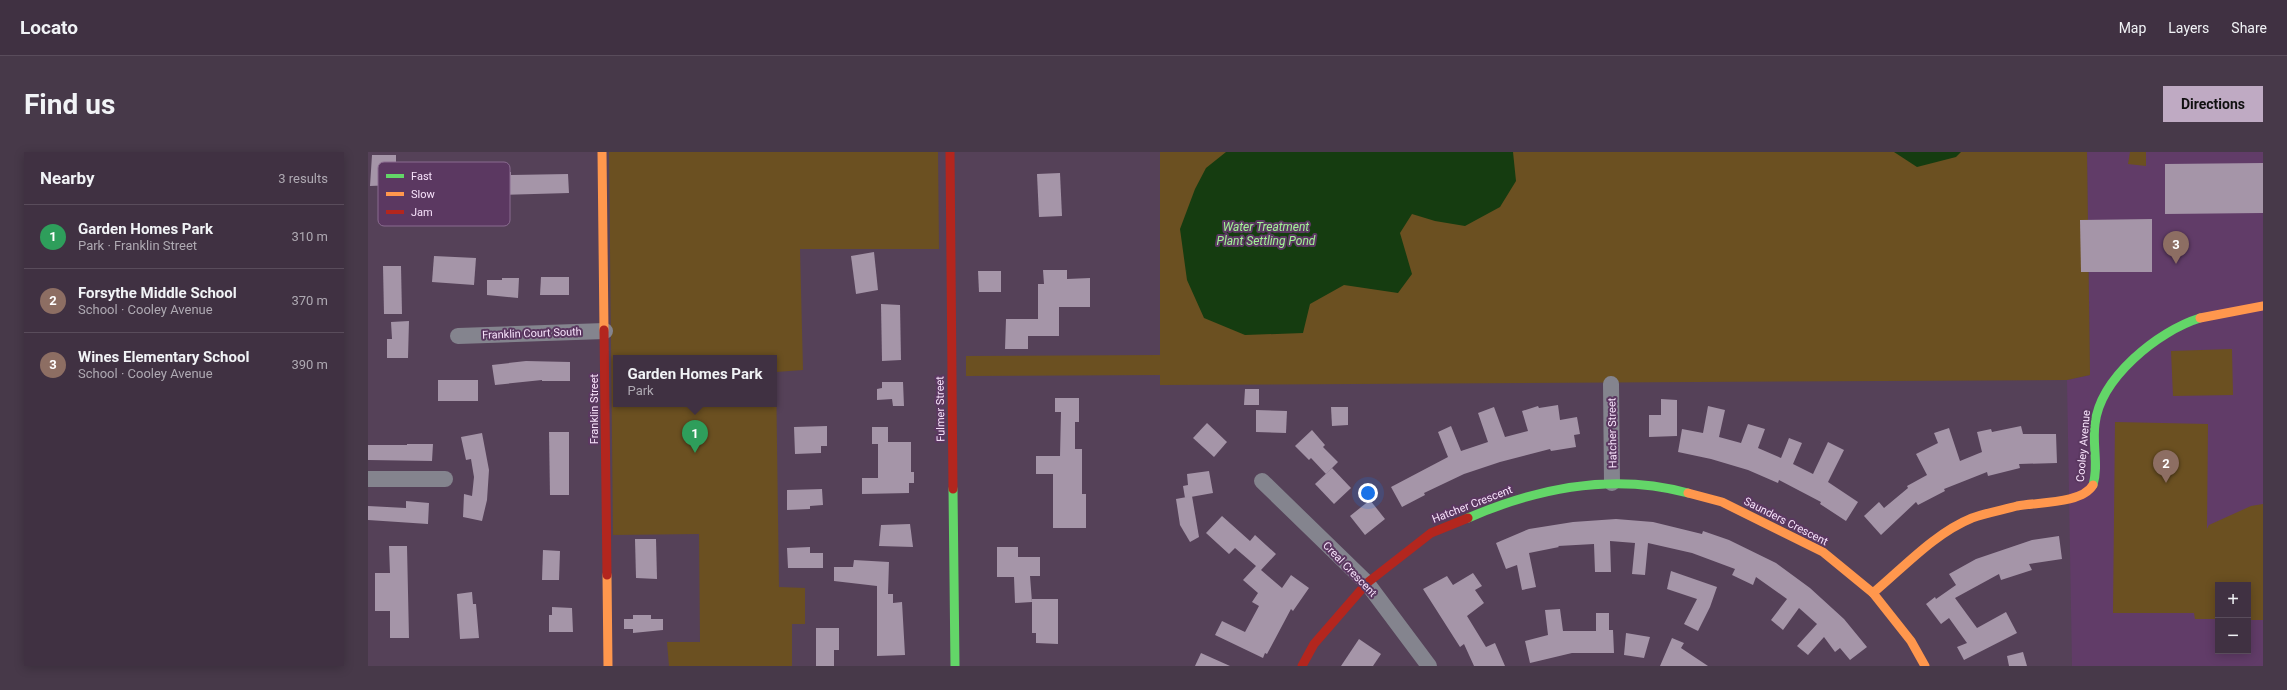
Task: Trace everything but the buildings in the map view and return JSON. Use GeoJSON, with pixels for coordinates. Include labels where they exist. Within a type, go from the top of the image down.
{"type":"FeatureCollection","features":[{"type":"Feature","properties":{"kind":"street","name":"Franklin Street"},"geometry":{"type":"LineString","coordinates":[[602,152],[608,666]]}},
{"type":"Feature","properties":{"kind":"street","name":"Fulmer Street"},"geometry":{"type":"LineString","coordinates":[[950,152],[955,666]]}},
{"type":"Feature","properties":{"kind":"street","name":"Cooley Avenue"},"geometry":{"type":"LineString","coordinates":[[1873,593],[1945,533],[1959,525],[2001,510],[2060,499],[2075,498],[2090,491],[2094,484],[2096,427],[2099,406],[2115,379],[2157,339],[2172,329],[2211,313],[2263,306]]}},
{"type":"Feature","properties":{"kind":"street","name":"Franklin Court South"},"geometry":{"type":"LineString","coordinates":[[458,336],[605,331]]}},
{"type":"Feature","properties":{"kind":"street","name":"Hatcher Street"},"geometry":{"type":"LineString","coordinates":[[1611,384],[1612,483]]}},
{"type":"Feature","properties":{"kind":"street"},"geometry":{"type":"LineString","coordinates":[[368,479],[445,479]]}},
{"type":"Feature","properties":{"kind":"street","name":"Creal Crescent"},"geometry":{"type":"LineString","coordinates":[[1262,480],[1367,583],[1429,666]]}},
{"type":"Feature","properties":{"kind":"street","name":"Saunders Crescent"},"geometry":{"type":"LineString","coordinates":[[1612,483],[1674,489],[1722,502],[1823,552],[1873,593],[1912,641],[1926,666]]}},
{"type":"Feature","properties":{"kind":"street","name":"Hatcher Crescent"},"geometry":{"type":"LineString","coordinates":[[1302,666],[1314,644],[1367,583],[1431,533],[1505,502],[1561,488],[1612,483]]}},
{"type":"Feature","properties":{"kind":"shaded area"},"geometry":{"type":"Polygon","coordinates":[[[609,152],[938,152],[939,249],[800,249],[803,370],[777,372],[777,355],[613,355],[613,407],[776,407],[779,587],[805,588],[805,624],[792,624],[792,666],[669,666],[667,642],[700,642],[699,534],[613,535],[609,152]]]}},
{"type":"Feature","properties":{"kind":"shaded area"},"geometry":{"type":"Polygon","coordinates":[[[1160,152],[2087,152],[2090,375],[2067,380],[1160,385],[1160,375],[966,376],[966,356],[1160,355],[1160,152]]]}},
{"type":"Feature","properties":{"kind":"shaded area"},"geometry":{"type":"Polygon","coordinates":[[[2087,152],[2263,152],[2263,666],[2072,666],[2067,380],[2090,375],[2087,152]]]}},
{"type":"Feature","properties":{"kind":"shaded area"},"geometry":{"type":"Polygon","coordinates":[[[2130,152],[2146,152],[2146,166],[2128,164],[2130,152]]]}},
{"type":"Feature","properties":{"kind":"shaded area"},"geometry":{"type":"Polygon","coordinates":[[[2232,349],[2233,395],[2173,396],[2171,351],[2232,349]]]}},
{"type":"Feature","properties":{"kind":"shaded area"},"geometry":{"type":"Polygon","coordinates":[[[2115,422],[2208,424],[2207,529],[2209,525],[2251,506],[2263,504],[2263,620],[2251,620],[2251,582],[2215,582],[2215,619],[2195,619],[2194,613],[2113,613],[2115,422]]]}},
{"type":"Feature","properties":{"kind":"water","name":"Water Treatment Plant Settling Pond"},"geometry":{"type":"Polygon","coordinates":[[[1226,152],[1513,152],[1516,181],[1500,207],[1465,226],[1435,221],[1412,214],[1400,233],[1412,274],[1398,293],[1344,285],[1310,304],[1303,333],[1245,335],[1204,318],[1187,280],[1180,229],[1195,189],[1206,168],[1226,152]]]}},
{"type":"Feature","properties":{"kind":"water"},"geometry":{"type":"Polygon","coordinates":[[[1894,152],[1961,152],[1956,157],[1917,167],[1894,152]]]}},
{"type":"Feature","properties":{"kind":"traffic: fast"},"geometry":{"type":"LineString","coordinates":[[2093,485],[2095,478],[2095,424],[2099,407],[2108,390],[2119,374],[2150,345],[2184,324],[2200,318]]}},
{"type":"Feature","properties":{"kind":"traffic: fast"},"geometry":{"type":"LineString","coordinates":[[1468,518],[1494,507],[1521,499],[1576,487],[1604,484],[1632,484],[1660,487],[1688,493]]}},
{"type":"Feature","properties":{"kind":"traffic: fast"},"geometry":{"type":"LineString","coordinates":[[953,489],[955,666]]}},
{"type":"Feature","properties":{"kind":"traffic: slow"},"geometry":{"type":"LineString","coordinates":[[602,152],[604,330]]}},
{"type":"Feature","properties":{"kind":"traffic: slow"},"geometry":{"type":"LineString","coordinates":[[2200,318],[2263,306]]}},
{"type":"Feature","properties":{"kind":"traffic: slow"},"geometry":{"type":"LineString","coordinates":[[1873,593],[1933,541],[1958,524],[1977,516],[2017,506],[2069,499],[2079,496],[2093,485]]}},
{"type":"Feature","properties":{"kind":"traffic: slow"},"geometry":{"type":"LineString","coordinates":[[1688,493],[1722,502],[1823,552],[1873,593],[1911,641],[1925,666]]}},
{"type":"Feature","properties":{"kind":"traffic: slow"},"geometry":{"type":"LineString","coordinates":[[607,575],[608,666]]}},
{"type":"Feature","properties":{"kind":"traffic: jam"},"geometry":{"type":"LineString","coordinates":[[950,152],[953,489]]}},
{"type":"Feature","properties":{"kind":"traffic: jam"},"geometry":{"type":"LineString","coordinates":[[604,330],[607,575]]}},
{"type":"Feature","properties":{"kind":"traffic: jam"},"geometry":{"type":"LineString","coordinates":[[1302,666],[1314,644],[1367,583],[1431,533],[1468,518]]}},
{"type":"Feature","properties":{"kind":"place","name":"Wines Elementary School"},"geometry":{"type":"Point","coordinates":[2176,264]}},
{"type":"Feature","properties":{"kind":"place","name":"Garden Homes Park"},"geometry":{"type":"Point","coordinates":[695,453]}},
{"type":"Feature","properties":{"kind":"place","name":"Forsythe Middle School"},"geometry":{"type":"Point","coordinates":[2166,483]}}]}
